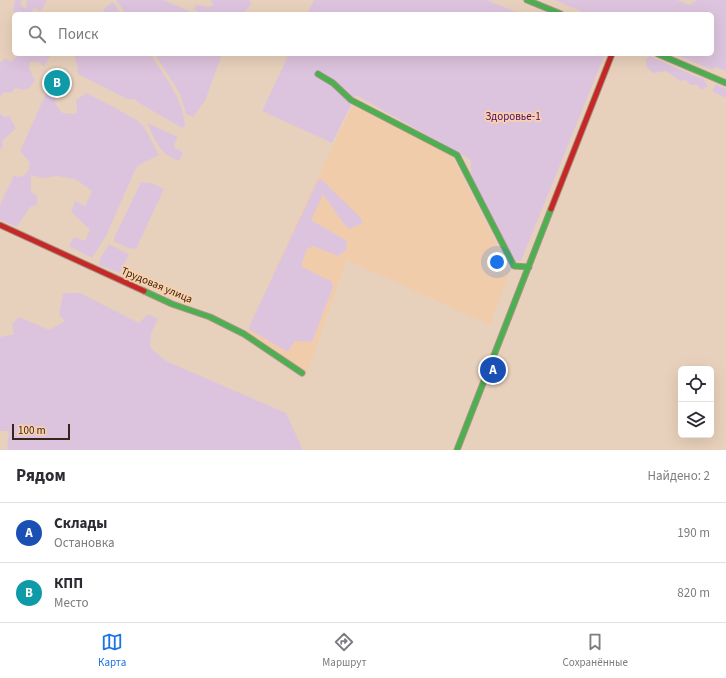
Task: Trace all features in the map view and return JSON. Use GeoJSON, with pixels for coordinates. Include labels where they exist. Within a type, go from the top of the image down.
{"type":"FeatureCollection","features":[{"type":"Feature","properties":{"kind":"street"},"geometry":{"type":"LineString","coordinates":[[527,0],[556,12]]}},
{"type":"Feature","properties":{"kind":"street"},"geometry":{"type":"LineString","coordinates":[[457,450],[611,56]]}},
{"type":"Feature","properties":{"kind":"street"},"geometry":{"type":"LineString","coordinates":[[663,56],[726,83]]}},
{"type":"Feature","properties":{"kind":"street"},"geometry":{"type":"LineString","coordinates":[[318,74],[333,83],[351,100],[457,155],[514,266],[529,267]]}},
{"type":"Feature","properties":{"kind":"street","name":"Трудовая улица"},"geometry":{"type":"LineString","coordinates":[[0,225],[172,304],[210,318],[244,334],[302,373]]}},
{"type":"Feature","properties":{"kind":"shaded area"},"geometry":{"type":"Polygon","coordinates":[[[354,103],[450,152],[510,270],[490,325],[347,260],[307,372],[247,331],[317,179],[354,103]]]}},
{"type":"Feature","properties":{"kind":"green space"},"geometry":{"type":"Polygon","coordinates":[[[15,0],[22,0],[20,4],[25,9],[27,6],[26,0],[47,0],[41,11],[34,8],[31,12],[14,12],[13,10],[15,0]]]}},
{"type":"Feature","properties":{"kind":"green space"},"geometry":{"type":"Polygon","coordinates":[[[116,0],[164,0],[191,12],[125,12],[116,0]]]}},
{"type":"Feature","properties":{"kind":"green space"},"geometry":{"type":"Polygon","coordinates":[[[210,0],[250,0],[251,4],[245,12],[200,12],[193,9],[197,5],[209,7],[214,5],[210,0]]]}},
{"type":"Feature","properties":{"kind":"green space"},"geometry":{"type":"Polygon","coordinates":[[[314,0],[487,0],[516,12],[308,12],[314,0]]]}},
{"type":"Feature","properties":{"kind":"green space"},"geometry":{"type":"Polygon","coordinates":[[[554,0],[677,0],[690,5],[697,0],[726,0],[726,71],[715,67],[713,70],[679,56],[714,56],[714,12],[583,12],[554,0]]]}},
{"type":"Feature","properties":{"kind":"green space"},"geometry":{"type":"Polygon","coordinates":[[[113,2],[120,12],[102,12],[107,6],[113,2]]]}},
{"type":"Feature","properties":{"kind":"green space"},"geometry":{"type":"Polygon","coordinates":[[[16,56],[50,56],[44,67],[39,62],[30,62],[29,68],[35,80],[31,87],[24,90],[15,88],[11,93],[4,92],[0,97],[0,63],[5,58],[11,62],[16,56]]]}},
{"type":"Feature","properties":{"kind":"green space"},"geometry":{"type":"Polygon","coordinates":[[[75,56],[151,56],[177,97],[184,116],[185,126],[182,128],[134,99],[127,99],[78,74],[75,56]]]}},
{"type":"Feature","properties":{"kind":"green space"},"geometry":{"type":"Polygon","coordinates":[[[156,56],[221,56],[205,101],[193,117],[186,114],[180,94],[156,56]]]}},
{"type":"Feature","properties":{"kind":"green space","name":"Здоровье-1"},"geometry":{"type":"Polygon","coordinates":[[[288,56],[604,56],[521,261],[514,261],[474,183],[471,173],[471,160],[356,95],[332,143],[262,111],[288,56]]]}},
{"type":"Feature","properties":{"kind":"green space"},"geometry":{"type":"Polygon","coordinates":[[[649,56],[697,77],[703,78],[708,86],[702,90],[697,85],[691,85],[686,80],[680,81],[666,71],[653,73],[647,68],[646,59],[649,56]]]}},
{"type":"Feature","properties":{"kind":"green space"},"geometry":{"type":"Polygon","coordinates":[[[716,84],[726,89],[726,98],[712,91],[716,84]]]}},
{"type":"Feature","properties":{"kind":"green space"},"geometry":{"type":"Polygon","coordinates":[[[48,89],[56,92],[55,103],[62,113],[75,114],[77,111],[76,100],[86,93],[138,121],[144,127],[159,155],[137,166],[106,236],[92,258],[69,246],[74,237],[85,241],[90,230],[71,212],[75,201],[85,206],[92,191],[75,179],[58,176],[43,178],[31,175],[31,192],[37,196],[37,205],[30,207],[17,227],[0,220],[0,205],[14,175],[18,177],[25,175],[29,169],[30,163],[20,151],[48,89]]]}},
{"type":"Feature","properties":{"kind":"green space"},"geometry":{"type":"Polygon","coordinates":[[[0,113],[4,117],[9,116],[16,128],[2,141],[3,146],[0,151],[0,113]]]}},
{"type":"Feature","properties":{"kind":"green space"},"geometry":{"type":"Polygon","coordinates":[[[147,123],[178,137],[174,145],[175,148],[183,152],[179,161],[166,154],[158,146],[147,123]]]}},
{"type":"Feature","properties":{"kind":"green space"},"geometry":{"type":"Polygon","coordinates":[[[320,178],[359,216],[362,223],[349,229],[343,223],[323,194],[311,220],[347,241],[346,250],[338,256],[313,246],[307,249],[301,266],[332,282],[333,287],[312,342],[295,341],[288,352],[250,330],[249,327],[320,178]]]}},
{"type":"Feature","properties":{"kind":"green space"},"geometry":{"type":"Polygon","coordinates":[[[141,182],[151,183],[164,189],[136,249],[128,248],[115,242],[114,238],[141,182]]]}},
{"type":"Feature","properties":{"kind":"green space"},"geometry":{"type":"Polygon","coordinates":[[[109,244],[129,254],[120,273],[99,265],[100,259],[109,244]]]}},
{"type":"Feature","properties":{"kind":"green space"},"geometry":{"type":"Polygon","coordinates":[[[80,293],[139,323],[148,314],[158,319],[151,333],[150,347],[166,361],[286,413],[303,450],[7,450],[9,431],[0,431],[0,337],[14,334],[12,324],[19,317],[49,330],[65,321],[59,315],[63,294],[80,293]]]}},
{"type":"Feature","properties":{"kind":"traffic: fast"},"geometry":{"type":"LineString","coordinates":[[527,0],[556,12]]}},
{"type":"Feature","properties":{"kind":"traffic: fast"},"geometry":{"type":"LineString","coordinates":[[663,56],[726,83]]}},
{"type":"Feature","properties":{"kind":"traffic: fast"},"geometry":{"type":"LineString","coordinates":[[318,74],[333,83],[351,100],[457,155],[514,266],[529,267]]}},
{"type":"Feature","properties":{"kind":"traffic: fast"},"geometry":{"type":"LineString","coordinates":[[457,450],[551,209]]}},
{"type":"Feature","properties":{"kind":"traffic: fast"},"geometry":{"type":"LineString","coordinates":[[144,291],[172,304],[210,317],[244,334],[302,373]]}},
{"type":"Feature","properties":{"kind":"traffic: jam"},"geometry":{"type":"LineString","coordinates":[[551,209],[611,56]]}},
{"type":"Feature","properties":{"kind":"traffic: jam"},"geometry":{"type":"LineString","coordinates":[[0,225],[144,291]]}},
{"type":"Feature","properties":{"kind":"place","name":"КПП"},"geometry":{"type":"Point","coordinates":[57,83]}},
{"type":"Feature","properties":{"kind":"place","name":"Склады"},"geometry":{"type":"Point","coordinates":[493,370]}}]}
